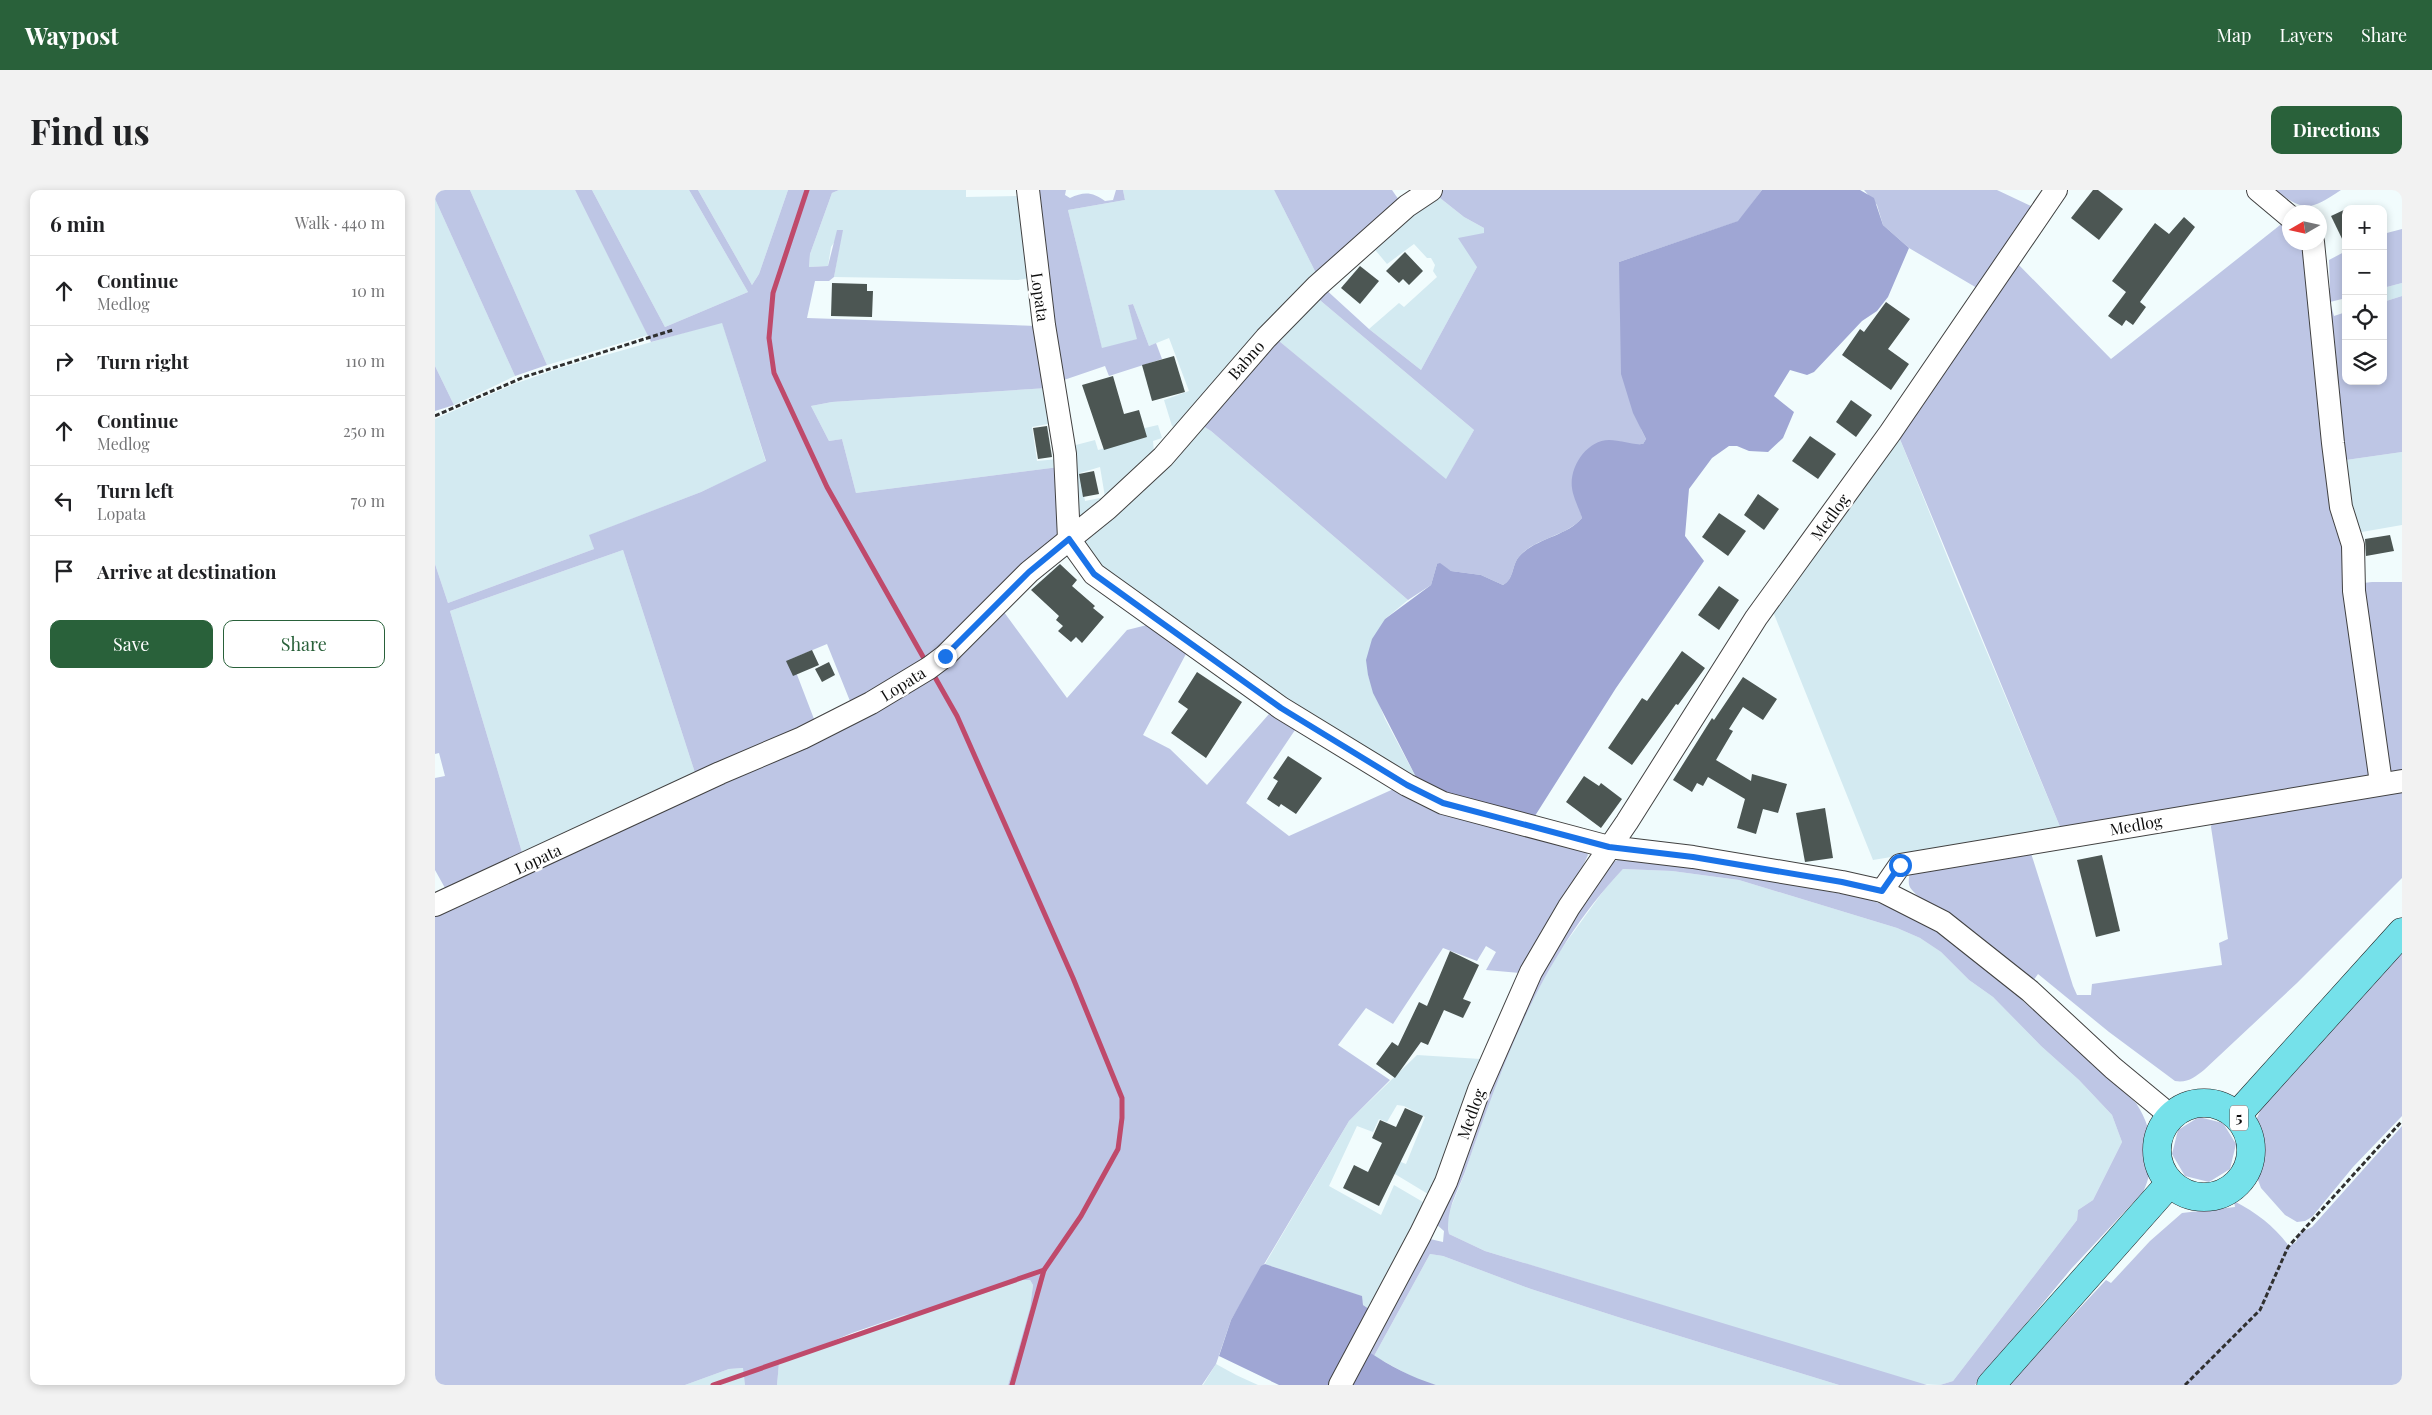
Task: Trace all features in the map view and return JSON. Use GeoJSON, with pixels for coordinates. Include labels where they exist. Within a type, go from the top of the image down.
{"type":"FeatureCollection","features":[{"type":"Feature","properties":{"kind":"main road","name":"5"},"geometry":{"type":"LineString","coordinates":[[2237,1115],[2402,932]]}},
{"type":"Feature","properties":{"kind":"main road","name":"5"},"geometry":{"type":"LineString","coordinates":[[2170,1183],[2183,1192],[2197,1197],[2212,1197],[2232,1189],[2245,1174],[2250,1163],[2251,1143],[2247,1129],[2237,1115],[2222,1106],[2207,1102],[2192,1104],[2171,1116]]}},
{"type":"Feature","properties":{"kind":"main road"},"geometry":{"type":"LineString","coordinates":[[1991,1385],[2170,1183],[2161,1168],[2157,1151],[2163,1127],[2171,1116]]}},
{"type":"Feature","properties":{"kind":"street","name":"Lopata"},"geometry":{"type":"LineString","coordinates":[[437,899],[803,738],[871,703],[911,680],[945,656],[1029,572],[1069,539],[1065,454],[1044,325],[1028,190]]}},
{"type":"Feature","properties":{"kind":"street","name":"Babno"},"geometry":{"type":"LineString","coordinates":[[1069,539],[1107,509],[1163,457],[1265,338],[1317,286],[1407,206],[1431,190]]}},
{"type":"Feature","properties":{"kind":"street","name":"Medlog"},"geometry":{"type":"LineString","coordinates":[[1340,1385],[1421,1235],[1446,1182],[1479,1090],[1531,972],[1569,907],[1756,618],[1890,433],[2057,190]]}},
{"type":"Feature","properties":{"kind":"street"},"geometry":{"type":"LineString","coordinates":[[2258,190],[2282,210]]}},
{"type":"Feature","properties":{"kind":"street"},"geometry":{"type":"LineString","coordinates":[[2314,250],[2341,507],[2353,545],[2354,591],[2391,782]]}},
{"type":"Feature","properties":{"kind":"street"},"geometry":{"type":"LineString","coordinates":[[1069,539],[1094,574],[1281,708],[1407,785],[1443,803],[1609,847],[1693,857],[1842,882],[1882,891],[1943,922],[2030,991],[2113,1068],[2171,1116]]}},
{"type":"Feature","properties":{"kind":"street","name":"Medlog"},"geometry":{"type":"LineString","coordinates":[[1882,891],[1900,865],[2391,782]]}},
{"type":"Feature","properties":{"kind":"path"},"geometry":{"type":"LineString","coordinates":[[435,416],[524,377],[673,330]]}},
{"type":"Feature","properties":{"kind":"path"},"geometry":{"type":"LineString","coordinates":[[2185,1385],[2260,1310],[2288,1247],[2402,1121]]}},
{"type":"Feature","properties":{"kind":"shaded area"},"geometry":{"type":"Polygon","coordinates":[[[435,190],[470,190],[547,365],[515,376],[435,199],[435,190]]]}},
{"type":"Feature","properties":{"kind":"shaded area"},"geometry":{"type":"Polygon","coordinates":[[[470,190],[575,190],[648,335],[547,365],[470,190]]]}},
{"type":"Feature","properties":{"kind":"shaded area"},"geometry":{"type":"Polygon","coordinates":[[[575,190],[592,190],[665,327],[748,292],[689,190],[698,190],[752,285],[759,274],[788,190],[839,190],[832,193],[810,254],[809,267],[828,266],[837,230],[843,230],[834,277],[829,281],[815,281],[807,318],[1037,326],[1048,388],[832,402],[811,406],[829,441],[842,439],[856,493],[1059,467],[1060,531],[1054,544],[963,632],[852,706],[827,644],[791,659],[814,719],[809,726],[697,779],[623,550],[450,611],[524,859],[445,888],[435,870],[435,778],[445,776],[439,753],[435,754],[435,564],[448,603],[594,549],[589,535],[701,492],[766,461],[722,323],[651,342],[575,190]]]}},
{"type":"Feature","properties":{"kind":"shaded area"},"geometry":{"type":"Polygon","coordinates":[[[592,190],[689,190],[748,292],[665,327],[592,190]]]}},
{"type":"Feature","properties":{"kind":"shaded area"},"geometry":{"type":"Polygon","coordinates":[[[698,190],[788,190],[759,274],[752,285],[698,190]]]}},
{"type":"Feature","properties":{"kind":"shaded area"},"geometry":{"type":"Polygon","coordinates":[[[839,190],[966,190],[966,197],[1020,196],[1030,278],[1018,280],[834,277],[842,231],[831,247],[828,266],[809,267],[810,254],[832,193],[839,190]]]}},
{"type":"Feature","properties":{"kind":"shaded area"},"geometry":{"type":"Polygon","coordinates":[[[1035,190],[1066,190],[1065,195],[1070,198],[1080,194],[1088,194],[1105,201],[1113,200],[1116,190],[1123,190],[1125,200],[1068,210],[1102,348],[1137,339],[1128,305],[1133,304],[1149,346],[1156,343],[1162,359],[1109,376],[1105,366],[1061,381],[1035,190]]]}},
{"type":"Feature","properties":{"kind":"shaded area"},"geometry":{"type":"Polygon","coordinates":[[[1123,190],[1274,190],[1319,279],[1181,431],[1172,426],[1164,400],[1189,391],[1169,338],[1149,346],[1133,304],[1128,305],[1138,339],[1102,349],[1068,210],[1125,200],[1123,190]]]}},
{"type":"Feature","properties":{"kind":"shaded area"},"geometry":{"type":"Polygon","coordinates":[[[1274,190],[1392,190],[1401,203],[1319,279],[1274,190]]]}},
{"type":"Feature","properties":{"kind":"shaded area"},"geometry":{"type":"Polygon","coordinates":[[[1441,190],[1762,190],[1739,221],[1619,262],[1641,429],[1646,439],[1643,444],[1632,445],[1618,441],[1579,506],[1582,518],[1567,529],[1524,551],[1516,561],[1511,576],[1503,585],[1481,575],[1451,571],[1437,564],[1431,585],[1408,600],[1211,431],[1200,424],[1273,336],[1446,479],[1474,430],[1315,296],[1323,287],[1369,329],[1421,370],[1477,267],[1458,238],[1484,233],[1484,228],[1464,217],[1435,194],[1441,190]]]}},
{"type":"Feature","properties":{"kind":"shaded area"},"geometry":{"type":"Polygon","coordinates":[[[1762,190],[1860,190],[1874,198],[1883,225],[1909,248],[1888,297],[1877,311],[1862,321],[1814,372],[1807,375],[1790,370],[1774,396],[1794,412],[1783,438],[1768,452],[1749,451],[1737,446],[1729,446],[1712,458],[1689,489],[1685,536],[1704,561],[1616,688],[1533,819],[1454,802],[1418,781],[1373,693],[1366,660],[1372,639],[1385,619],[1431,585],[1437,564],[1440,563],[1451,571],[1481,575],[1503,585],[1511,576],[1516,561],[1525,551],[1567,529],[1582,518],[1573,491],[1572,480],[1573,472],[1581,456],[1601,441],[1613,440],[1643,444],[1646,439],[1633,413],[1621,374],[1619,262],[1738,221],[1762,190]]]}},
{"type":"Feature","properties":{"kind":"shaded area"},"geometry":{"type":"Polygon","coordinates":[[[1864,190],[1997,190],[2033,207],[1977,288],[1909,248],[1883,225],[1877,205],[1864,190]]]}},
{"type":"Feature","properties":{"kind":"shaded area"},"geometry":{"type":"Polygon","coordinates":[[[2275,190],[2341,190],[2315,205],[2301,205],[2275,190]]]}},
{"type":"Feature","properties":{"kind":"shaded area"},"geometry":{"type":"Polygon","coordinates":[[[1435,194],[1464,217],[1484,228],[1484,234],[1477,267],[1421,370],[1369,329],[1399,303],[1404,307],[1437,277],[1433,271],[1435,265],[1431,258],[1427,258],[1414,244],[1387,264],[1371,245],[1435,194]]]}},
{"type":"Feature","properties":{"kind":"shaded area"},"geometry":{"type":"Polygon","coordinates":[[[435,199],[515,376],[454,405],[435,366],[435,199]]]}},
{"type":"Feature","properties":{"kind":"shaded area"},"geometry":{"type":"Polygon","coordinates":[[[2282,224],[2282,250],[2308,250],[2371,773],[2363,780],[2061,829],[1897,432],[2015,261],[2111,359],[2282,224]]]}},
{"type":"Feature","properties":{"kind":"shaded area"},"geometry":{"type":"Polygon","coordinates":[[[2402,229],[2402,283],[2387,287],[2387,250],[2387,233],[2402,229]]]}},
{"type":"Feature","properties":{"kind":"shaded area"},"geometry":{"type":"Polygon","coordinates":[[[2342,253],[2342,299],[2330,302],[2334,316],[2342,313],[2342,385],[2387,385],[2387,301],[2402,296],[2402,452],[2339,461],[2320,293],[2330,288],[2329,260],[2342,253]]]}},
{"type":"Feature","properties":{"kind":"shaded area"},"geometry":{"type":"Polygon","coordinates":[[[2402,283],[2402,296],[2387,301],[2387,287],[2402,283]]]}},
{"type":"Feature","properties":{"kind":"shaded area"},"geometry":{"type":"Polygon","coordinates":[[[1315,296],[1474,430],[1446,480],[1273,336],[1315,296]]]}},
{"type":"Feature","properties":{"kind":"shaded area"},"geometry":{"type":"Polygon","coordinates":[[[722,322],[766,462],[701,492],[590,535],[594,549],[448,603],[435,564],[435,419],[514,384],[560,368],[722,322]]]}},
{"type":"Feature","properties":{"kind":"shaded area"},"geometry":{"type":"Polygon","coordinates":[[[435,366],[454,405],[435,411],[435,366]]]}},
{"type":"Feature","properties":{"kind":"shaded area"},"geometry":{"type":"Polygon","coordinates":[[[1048,388],[1053,423],[1032,427],[1037,461],[1058,459],[1059,467],[856,493],[842,439],[829,441],[811,406],[832,402],[1048,388]]]}},
{"type":"Feature","properties":{"kind":"shaded area"},"geometry":{"type":"Polygon","coordinates":[[[1200,424],[1211,431],[1408,600],[1385,619],[1368,675],[1385,719],[1418,781],[1400,773],[1190,636],[1087,554],[1082,535],[1200,424]]]}},
{"type":"Feature","properties":{"kind":"shaded area"},"geometry":{"type":"Polygon","coordinates":[[[1158,425],[1162,438],[1153,441],[1154,452],[1160,453],[1076,521],[1072,446],[1095,440],[1098,450],[1141,438],[1145,428],[1158,425]],[[1100,467],[1080,473],[1085,501],[1105,497],[1100,467]]]}},
{"type":"Feature","properties":{"kind":"shaded area"},"geometry":{"type":"Polygon","coordinates":[[[1897,432],[2061,829],[1873,860],[1772,609],[1897,432]]]}},
{"type":"Feature","properties":{"kind":"shaded area"},"geometry":{"type":"Polygon","coordinates":[[[2402,452],[2402,525],[2356,533],[2339,461],[2402,452]]]}},
{"type":"Feature","properties":{"kind":"shaded area"},"geometry":{"type":"Polygon","coordinates":[[[623,550],[697,779],[524,859],[450,611],[623,550]]]}},
{"type":"Feature","properties":{"kind":"shaded area"},"geometry":{"type":"Polygon","coordinates":[[[2402,582],[2402,775],[2388,773],[2363,583],[2402,582]]]}},
{"type":"Feature","properties":{"kind":"shaded area"},"geometry":{"type":"Polygon","coordinates":[[[1001,608],[1067,698],[1127,630],[1151,624],[1187,652],[1143,735],[1170,749],[1207,785],[1269,714],[1295,730],[1246,803],[1289,836],[1398,787],[1583,846],[1588,855],[1572,889],[1520,973],[1486,970],[1496,952],[1486,946],[1477,961],[1443,948],[1393,1024],[1366,1008],[1338,1045],[1390,1080],[1349,1121],[1231,1320],[1216,1364],[1202,1385],[1008,1385],[1030,1308],[1033,1285],[1030,1280],[1023,1280],[968,1299],[961,1298],[935,1310],[904,1315],[852,1333],[779,1363],[777,1385],[745,1385],[743,1368],[729,1369],[685,1385],[435,1385],[435,913],[814,739],[1001,608]]]}},
{"type":"Feature","properties":{"kind":"shaded area"},"geometry":{"type":"Polygon","coordinates":[[[2402,788],[2402,878],[2297,983],[2204,1070],[2184,1081],[2175,1081],[2109,1032],[2038,974],[2033,981],[1964,924],[1916,895],[1909,884],[1910,871],[2030,850],[2073,986],[2077,995],[2091,995],[2092,984],[2222,965],[2219,943],[2228,939],[2211,827],[2212,821],[2402,788]]]}},
{"type":"Feature","properties":{"kind":"shaded area"},"geometry":{"type":"Polygon","coordinates":[[[1623,858],[1666,862],[1864,898],[1899,910],[1936,930],[2009,988],[2136,1103],[2147,1124],[2152,1158],[2143,1192],[2071,1269],[1975,1385],[1940,1385],[1953,1381],[2077,1220],[2078,1210],[2093,1200],[2122,1142],[2112,1115],[2079,1080],[2041,1046],[1993,997],[1969,980],[1941,952],[1920,938],[1897,928],[1739,880],[1672,871],[1623,869],[1595,901],[1570,936],[1548,972],[1529,1009],[1496,1086],[1451,1208],[1448,1225],[1449,1234],[1485,1251],[1927,1385],[1839,1385],[1624,1319],[1531,1289],[1443,1256],[1430,1254],[1374,1356],[1369,1352],[1430,1239],[1443,1242],[1444,1231],[1436,1224],[1494,1074],[1554,950],[1610,863],[1623,858]]]}},
{"type":"Feature","properties":{"kind":"shaded area"},"geometry":{"type":"Polygon","coordinates":[[[1623,869],[1672,871],[1739,880],[1897,928],[1920,938],[1941,952],[1969,980],[1993,997],[2041,1046],[2079,1080],[2112,1115],[2122,1142],[2093,1200],[2078,1210],[2077,1220],[1953,1381],[1940,1385],[1919,1384],[1485,1251],[1449,1234],[1447,1217],[1464,1175],[1498,1075],[1524,1015],[1559,952],[1607,886],[1623,869]]]}},
{"type":"Feature","properties":{"kind":"shaded area"},"geometry":{"type":"Polygon","coordinates":[[[2402,950],[2402,1116],[2353,1167],[2312,1217],[2305,1221],[2297,1222],[2285,1215],[2261,1188],[2254,1169],[2257,1118],[2262,1107],[2402,950]]]}},
{"type":"Feature","properties":{"kind":"shaded area"},"geometry":{"type":"Polygon","coordinates":[[[1417,1055],[1481,1059],[1444,1171],[1428,1194],[1380,1165],[1383,1155],[1406,1164],[1425,1117],[1404,1106],[1397,1105],[1387,1122],[1379,1119],[1373,1132],[1357,1126],[1329,1186],[1381,1215],[1394,1185],[1423,1202],[1427,1211],[1372,1311],[1363,1305],[1361,1296],[1265,1264],[1349,1121],[1417,1055]]]}},
{"type":"Feature","properties":{"kind":"shaded area"},"geometry":{"type":"Polygon","coordinates":[[[2199,1117],[2223,1123],[2236,1144],[2230,1169],[2209,1182],[2185,1176],[2172,1154],[2178,1130],[2199,1117]]]}},
{"type":"Feature","properties":{"kind":"shaded area"},"geometry":{"type":"Polygon","coordinates":[[[2402,1126],[2402,1385],[2008,1385],[2106,1280],[2111,1283],[2150,1241],[2182,1213],[2235,1207],[2234,1201],[2265,1220],[2289,1246],[2296,1242],[2300,1233],[2312,1227],[2402,1126]]]}},
{"type":"Feature","properties":{"kind":"shaded area"},"geometry":{"type":"Polygon","coordinates":[[[1430,1254],[1443,1256],[1531,1289],[1624,1319],[1839,1385],[1436,1385],[1418,1380],[1374,1356],[1430,1254]]]}},
{"type":"Feature","properties":{"kind":"shaded area"},"geometry":{"type":"Polygon","coordinates":[[[1265,1264],[1362,1296],[1363,1305],[1372,1311],[1332,1385],[1279,1385],[1219,1356],[1231,1320],[1261,1266],[1265,1264]]]}},
{"type":"Feature","properties":{"kind":"shaded area"},"geometry":{"type":"Polygon","coordinates":[[[1023,1280],[1030,1280],[1033,1285],[1030,1308],[1008,1385],[777,1385],[779,1363],[798,1354],[904,1315],[949,1304],[961,1297],[968,1299],[1023,1280]]]}},
{"type":"Feature","properties":{"kind":"shaded area"},"geometry":{"type":"Polygon","coordinates":[[[1369,1352],[1401,1371],[1436,1385],[1350,1385],[1369,1352]]]}},
{"type":"Feature","properties":{"kind":"shaded area"},"geometry":{"type":"Polygon","coordinates":[[[1216,1364],[1236,1375],[1258,1385],[1203,1385],[1216,1364]]]}},
{"type":"Feature","properties":{"kind":"shaded area"},"geometry":{"type":"Polygon","coordinates":[[[744,1368],[745,1385],[685,1385],[729,1369],[744,1368]]]}},
{"type":"Feature","properties":{"kind":"building"},"geometry":{"type":"Polygon","coordinates":[[[2093,190],[2098,190],[2123,209],[2099,240],[2071,218],[2093,190]]]}},
{"type":"Feature","properties":{"kind":"building"},"geometry":{"type":"Polygon","coordinates":[[[2342,211],[2342,239],[2331,216],[2342,211]]]}},
{"type":"Feature","properties":{"kind":"building"},"geometry":{"type":"Polygon","coordinates":[[[2184,217],[2195,227],[2140,302],[2146,307],[2133,325],[2126,320],[2122,326],[2108,316],[2126,292],[2112,281],[2155,223],[2169,234],[2184,217]]]}},
{"type":"Feature","properties":{"kind":"building"},"geometry":{"type":"Polygon","coordinates":[[[1405,252],[1423,271],[1409,285],[1403,279],[1399,283],[1386,271],[1405,252]]]}},
{"type":"Feature","properties":{"kind":"building"},"geometry":{"type":"Polygon","coordinates":[[[1360,266],[1379,281],[1360,304],[1341,288],[1360,266]]]}},
{"type":"Feature","properties":{"kind":"building"},"geometry":{"type":"Polygon","coordinates":[[[832,283],[867,284],[867,291],[873,291],[872,317],[831,316],[832,283]]]}},
{"type":"Feature","properties":{"kind":"building"},"geometry":{"type":"Polygon","coordinates":[[[1886,302],[1910,319],[1888,349],[1909,364],[1891,390],[1842,355],[1860,329],[1864,332],[1886,302]]]}},
{"type":"Feature","properties":{"kind":"building"},"geometry":{"type":"Polygon","coordinates":[[[1174,356],[1185,392],[1152,401],[1142,365],[1174,356]]]}},
{"type":"Feature","properties":{"kind":"building"},"geometry":{"type":"Polygon","coordinates":[[[1113,376],[1124,414],[1139,410],[1147,437],[1104,450],[1082,385],[1113,376]]]}},
{"type":"Feature","properties":{"kind":"building"},"geometry":{"type":"Polygon","coordinates":[[[1851,400],[1872,415],[1856,437],[1836,422],[1851,400]]]}},
{"type":"Feature","properties":{"kind":"building"},"geometry":{"type":"Polygon","coordinates":[[[1047,426],[1052,457],[1038,459],[1033,428],[1047,426]]]}},
{"type":"Feature","properties":{"kind":"building"},"geometry":{"type":"Polygon","coordinates":[[[1810,436],[1836,454],[1818,479],[1792,461],[1810,436]]]}},
{"type":"Feature","properties":{"kind":"building"},"geometry":{"type":"Polygon","coordinates":[[[1094,471],[1099,494],[1083,497],[1079,474],[1094,471]]]}},
{"type":"Feature","properties":{"kind":"building"},"geometry":{"type":"Polygon","coordinates":[[[1758,494],[1779,509],[1764,530],[1744,515],[1758,494]]]}},
{"type":"Feature","properties":{"kind":"building"},"geometry":{"type":"Polygon","coordinates":[[[1719,513],[1746,531],[1728,556],[1702,537],[1719,513]]]}},
{"type":"Feature","properties":{"kind":"building"},"geometry":{"type":"Polygon","coordinates":[[[2390,535],[2394,551],[2366,556],[2365,539],[2390,535]]]}},
{"type":"Feature","properties":{"kind":"building"},"geometry":{"type":"Polygon","coordinates":[[[1060,564],[1077,580],[1072,586],[1095,606],[1093,608],[1104,617],[1082,643],[1076,637],[1071,642],[1058,631],[1063,626],[1056,620],[1059,616],[1031,590],[1060,564]]]}},
{"type":"Feature","properties":{"kind":"building"},"geometry":{"type":"Polygon","coordinates":[[[1719,586],[1739,600],[1719,630],[1698,615],[1719,586]]]}},
{"type":"Feature","properties":{"kind":"building"},"geometry":{"type":"Polygon","coordinates":[[[812,650],[819,665],[793,676],[786,661],[812,650]]]}},
{"type":"Feature","properties":{"kind":"building"},"geometry":{"type":"Polygon","coordinates":[[[1682,651],[1705,668],[1678,705],[1676,704],[1632,765],[1608,748],[1642,698],[1647,701],[1682,651]]]}},
{"type":"Feature","properties":{"kind":"building"},"geometry":{"type":"Polygon","coordinates":[[[829,662],[835,675],[822,682],[815,669],[829,662]]]}},
{"type":"Feature","properties":{"kind":"building"},"geometry":{"type":"Polygon","coordinates":[[[1197,672],[1242,702],[1206,758],[1171,733],[1188,709],[1178,702],[1197,672]]]}},
{"type":"Feature","properties":{"kind":"building"},"geometry":{"type":"Polygon","coordinates":[[[1743,677],[1777,699],[1763,720],[1743,707],[1729,729],[1733,731],[1716,760],[1751,781],[1752,774],[1787,784],[1778,813],[1763,809],[1756,834],[1737,828],[1745,799],[1708,777],[1703,786],[1697,783],[1692,792],[1673,780],[1712,718],[1714,720],[1743,677]]]}},
{"type":"Feature","properties":{"kind":"building"},"geometry":{"type":"Polygon","coordinates":[[[1288,756],[1322,778],[1296,814],[1281,804],[1279,807],[1267,799],[1278,781],[1273,778],[1288,756]]]}},
{"type":"Feature","properties":{"kind":"building"},"geometry":{"type":"Polygon","coordinates":[[[1584,776],[1599,786],[1601,783],[1622,799],[1601,828],[1566,802],[1584,776]]]}},
{"type":"Feature","properties":{"kind":"building"},"geometry":{"type":"Polygon","coordinates":[[[1825,808],[1833,858],[1805,862],[1796,813],[1825,808]]]}},
{"type":"Feature","properties":{"kind":"building"},"geometry":{"type":"Polygon","coordinates":[[[2102,855],[2120,931],[2096,937],[2077,860],[2102,855]]]}},
{"type":"Feature","properties":{"kind":"building"},"geometry":{"type":"Polygon","coordinates":[[[1450,951],[1479,965],[1463,999],[1471,1002],[1463,1018],[1444,1010],[1428,1045],[1421,1042],[1395,1078],[1376,1064],[1392,1042],[1398,1046],[1419,1002],[1427,1006],[1450,951]]]}},
{"type":"Feature","properties":{"kind":"building"},"geometry":{"type":"Polygon","coordinates":[[[1405,1108],[1423,1116],[1379,1206],[1343,1188],[1354,1165],[1368,1172],[1382,1143],[1372,1138],[1380,1120],[1396,1127],[1405,1108]]]}},
{"type":"Feature","properties":{"kind":"waterway"},"geometry":{"type":"LineString","coordinates":[[807,190],[773,293],[769,338],[774,373],[827,487],[926,662]]}},
{"type":"Feature","properties":{"kind":"waterway"},"geometry":{"type":"LineString","coordinates":[[932,672],[957,716],[1073,978],[1122,1098],[1122,1118],[1118,1149],[1081,1216],[1044,1270],[1012,1385]]}},
{"type":"Feature","properties":{"kind":"waterway"},"geometry":{"type":"LineString","coordinates":[[713,1385],[1044,1270]]}},
{"type":"Feature","properties":{"kind":"route"},"geometry":{"type":"LineString","coordinates":[[945,656],[1029,572],[1069,539],[1094,574],[1281,708],[1407,785],[1443,803],[1478,814],[1609,847],[1693,857],[1842,882],[1882,891],[1900,865]]}}]}
